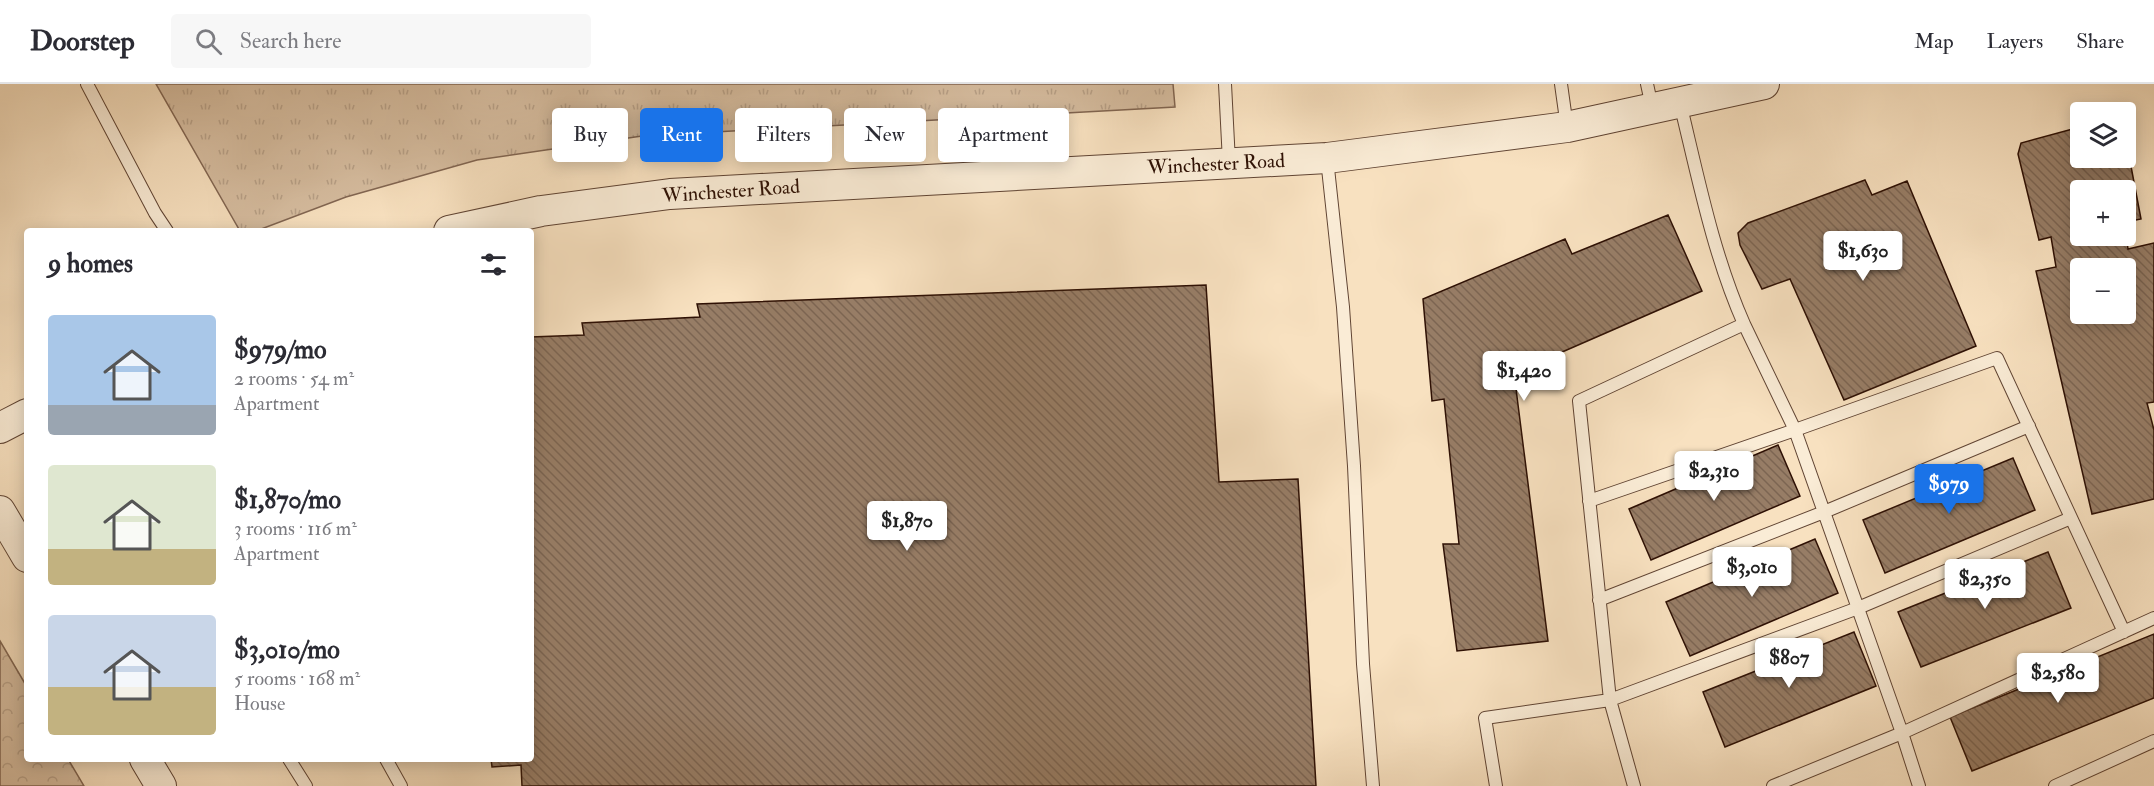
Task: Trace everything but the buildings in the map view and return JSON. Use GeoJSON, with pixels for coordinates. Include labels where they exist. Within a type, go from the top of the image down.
{"type":"FeatureCollection","features":[{"type":"Feature","properties":{"kind":"street","name":"Winchester Road"},"geometry":{"type":"LineString","coordinates":[[463,228],[541,211],[670,194],[1327,158],[1567,128],[1660,98],[1764,84]]}},
{"type":"Feature","properties":{"kind":"street"},"geometry":{"type":"LineString","coordinates":[[0,428],[24,416]]}},
{"type":"Feature","properties":{"kind":"street"},"geometry":{"type":"LineString","coordinates":[[0,511],[24,552]]}},
{"type":"Feature","properties":{"kind":"street"},"geometry":{"type":"LineString","coordinates":[[147,762],[161,786]]}},
{"type":"Feature","properties":{"kind":"lane"},"geometry":{"type":"LineString","coordinates":[[87,84],[165,228]]}},
{"type":"Feature","properties":{"kind":"lane"},"geometry":{"type":"LineString","coordinates":[[1225,84],[1229,164]]}},
{"type":"Feature","properties":{"kind":"lane"},"geometry":{"type":"LineString","coordinates":[[1561,84],[1567,128]]}},
{"type":"Feature","properties":{"kind":"lane"},"geometry":{"type":"LineString","coordinates":[[1660,98],[1710,229],[1733,300],[1795,430],[1919,786]]}},
{"type":"Feature","properties":{"kind":"lane"},"geometry":{"type":"LineString","coordinates":[[1327,158],[1343,307],[1354,466],[1363,664],[1373,786]]}},
{"type":"Feature","properties":{"kind":"lane"},"geometry":{"type":"LineString","coordinates":[[1634,786],[1610,700],[1579,401],[1744,324]]}},
{"type":"Feature","properties":{"kind":"lane"},"geometry":{"type":"LineString","coordinates":[[1589,501],[1997,358],[2124,632]]}},
{"type":"Feature","properties":{"kind":"lane"},"geometry":{"type":"LineString","coordinates":[[1599,600],[1824,512],[2029,426]]}},
{"type":"Feature","properties":{"kind":"lane"},"geometry":{"type":"LineString","coordinates":[[1496,786],[1485,718],[1610,700],[1858,608],[2071,518]]}},
{"type":"Feature","properties":{"kind":"lane"},"geometry":{"type":"LineString","coordinates":[[1773,786],[1902,733],[2154,618]]}},
{"type":"Feature","properties":{"kind":"lane"},"geometry":{"type":"LineString","coordinates":[[2055,786],[2154,741]]}},
{"type":"Feature","properties":{"kind":"lane"},"geometry":{"type":"LineString","coordinates":[[291,762],[306,786]]}},
{"type":"Feature","properties":{"kind":"lane"},"geometry":{"type":"LineString","coordinates":[[388,762],[401,786]]}},
{"type":"Feature","properties":{"kind":"green space"},"geometry":{"type":"Polygon","coordinates":[[[156,84],[1173,84],[1175,107],[1069,113],[1069,108],[938,108],[938,120],[926,121],[926,108],[844,108],[844,125],[832,126],[832,108],[735,108],[735,131],[723,132],[723,108],[640,108],[640,136],[628,138],[628,108],[552,108],[552,149],[477,160],[346,197],[264,228],[238,228],[156,84]]]}},
{"type":"Feature","properties":{"kind":"green space"},"geometry":{"type":"Polygon","coordinates":[[[0,641],[24,682],[24,762],[70,762],[84,786],[0,786],[0,641]]]}}]}
